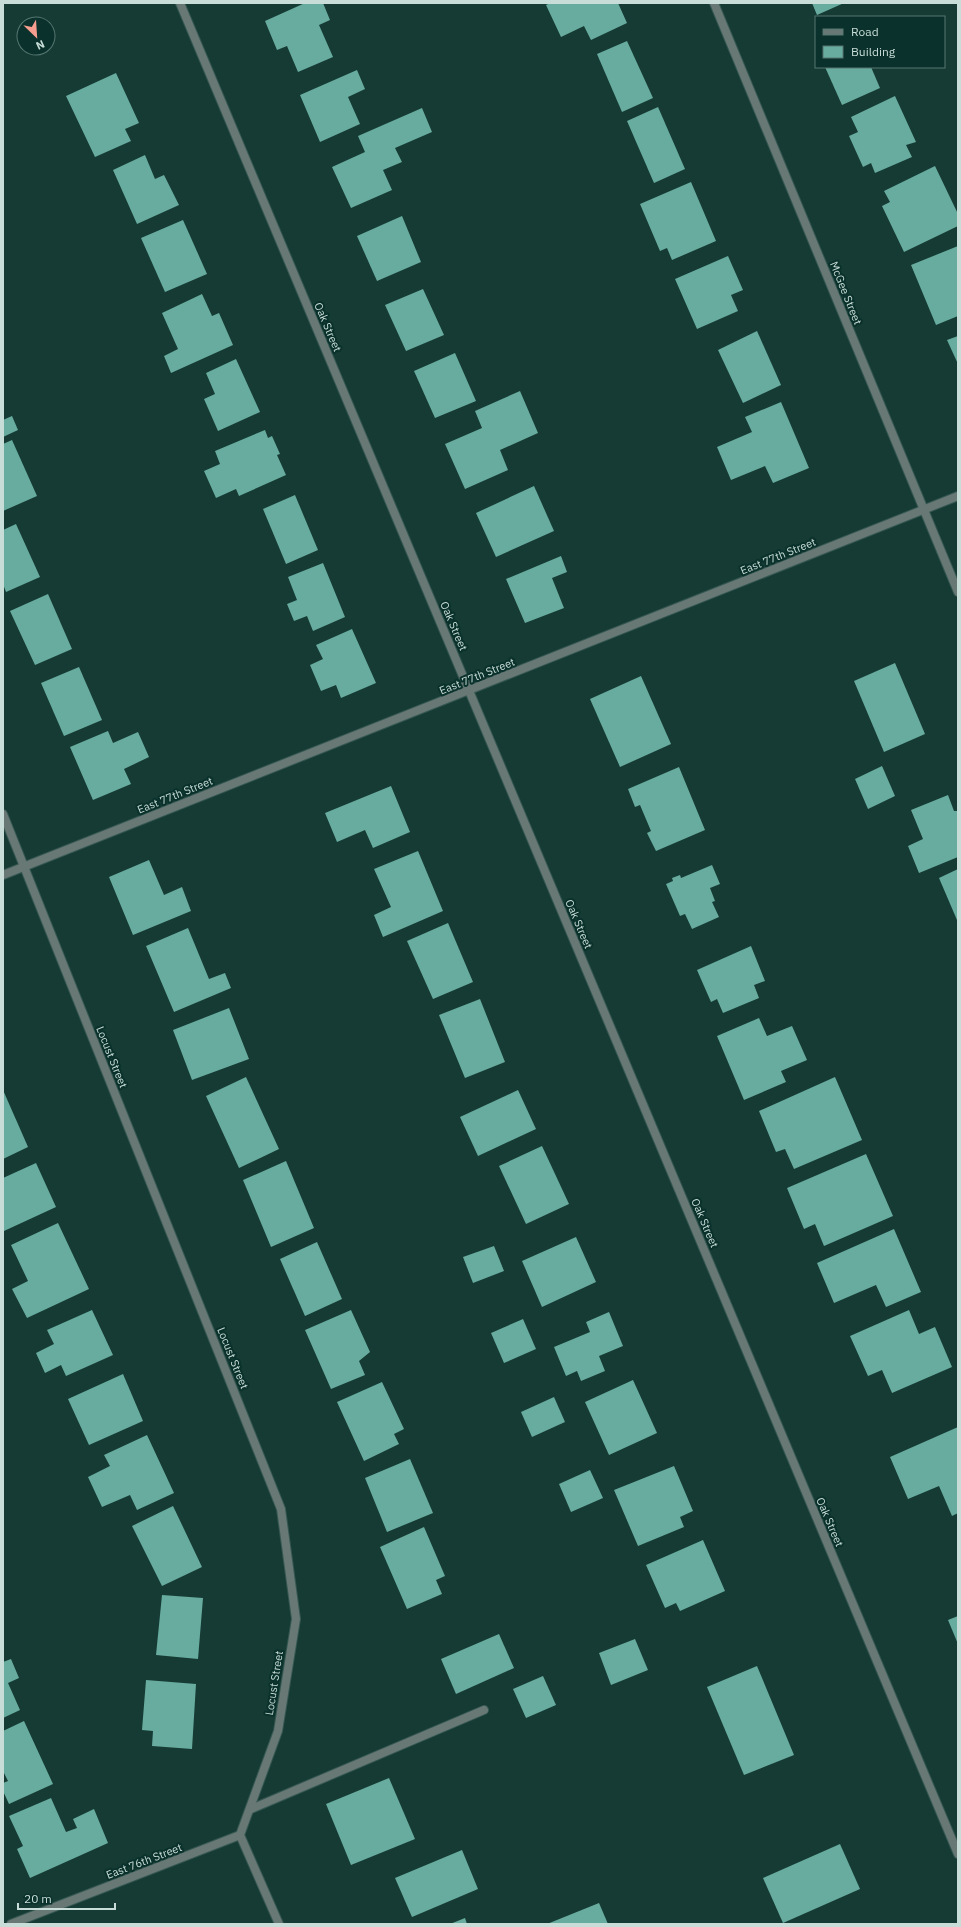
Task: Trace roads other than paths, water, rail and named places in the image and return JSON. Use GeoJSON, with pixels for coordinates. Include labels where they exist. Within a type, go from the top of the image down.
{"type":"FeatureCollection","features":[{"type":"Feature","properties":{"kind":"street","name":"Oak Street"},"geometry":{"type":"LineString","coordinates":[[180,3],[958,1854]]}},
{"type":"Feature","properties":{"kind":"street","name":"McGee Street"},"geometry":{"type":"LineString","coordinates":[[714,3],[958,592]]}},
{"type":"Feature","properties":{"kind":"street","name":"East 77th Street"},"geometry":{"type":"LineString","coordinates":[[3,875],[958,496]]}},
{"type":"Feature","properties":{"kind":"street","name":"Locust Street"},"geometry":{"type":"LineString","coordinates":[[3,814],[282,1509],[296,1619],[278,1731],[251,1809],[240,1835]]}},
{"type":"Feature","properties":{"kind":"street"},"geometry":{"type":"LineString","coordinates":[[251,1809],[484,1710]]}},
{"type":"Feature","properties":{"kind":"street"},"geometry":{"type":"LineString","coordinates":[[240,1835],[279,1924]]}},
{"type":"Feature","properties":{"kind":"street","name":"East 76th Street"},"geometry":{"type":"LineString","coordinates":[[11,1924],[240,1835]]}}]}
